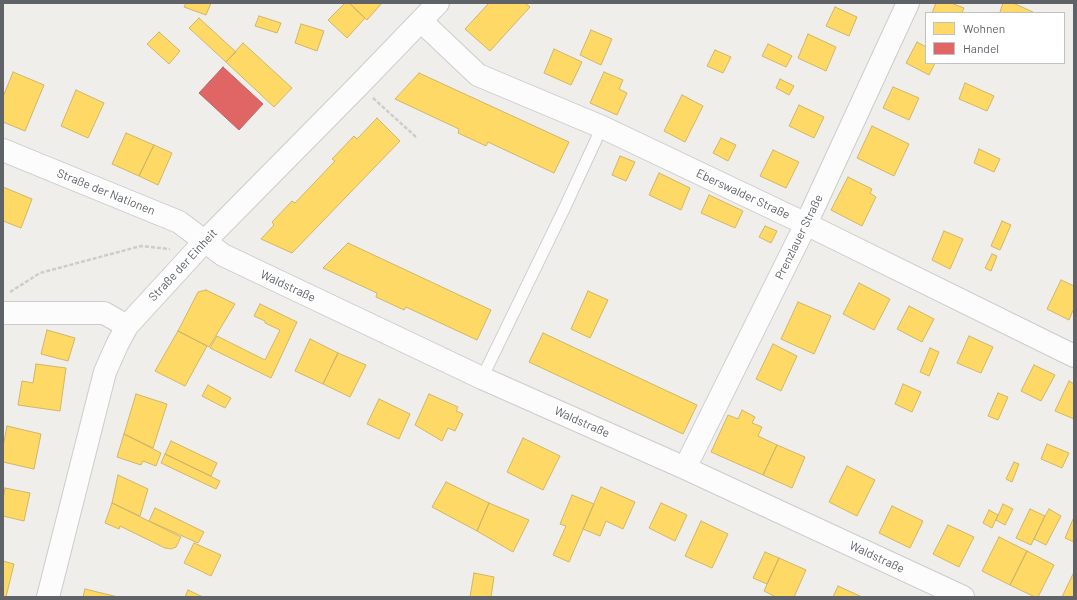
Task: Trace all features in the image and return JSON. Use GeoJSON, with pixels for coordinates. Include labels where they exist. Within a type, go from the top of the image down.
{"type":"FeatureCollection","features":[{"type":"Feature","properties":{"kind":"street","name":"Straße der Einheit"},"geometry":{"type":"LineString","coordinates":[[48,597],[105,372],[127,326],[205,241],[438,3]]}},
{"type":"Feature","properties":{"kind":"street","name":"Prenzlauer Straße"},"geometry":{"type":"LineString","coordinates":[[685,468],[806,224],[908,3]]}},
{"type":"Feature","properties":{"kind":"street","name":"Eberswalder Straße"},"geometry":{"type":"LineString","coordinates":[[421,21],[478,75],[602,127],[806,224],[1074,356]]}},
{"type":"Feature","properties":{"kind":"street","name":"Straße der Nationen"},"geometry":{"type":"LineString","coordinates":[[3,150],[179,222],[205,241]]}},
{"type":"Feature","properties":{"kind":"street","name":"Waldstraße"},"geometry":{"type":"LineString","coordinates":[[205,241],[223,255],[482,378],[685,468],[963,597]]}},
{"type":"Feature","properties":{"kind":"street"},"geometry":{"type":"LineString","coordinates":[[3,313],[104,313],[127,326]]}},
{"type":"Feature","properties":{"kind":"lane"},"geometry":{"type":"LineString","coordinates":[[482,378],[602,127]]}},
{"type":"Feature","properties":{"kind":"path"},"geometry":{"type":"LineString","coordinates":[[359,85],[416,137]]}},
{"type":"Feature","properties":{"kind":"path"},"geometry":{"type":"LineString","coordinates":[[9,292],[40,273],[141,246],[170,249]]}},
{"type":"Feature","properties":{"kind":"building: Wohnen"},"geometry":{"type":"Polygon","coordinates":[[[186,3],[211,3],[206,15],[184,7],[186,3]]]}},
{"type":"Feature","properties":{"kind":"building: Wohnen"},"geometry":{"type":"Polygon","coordinates":[[[345,3],[349,3],[365,18],[347,38],[328,20],[345,3]]]}},
{"type":"Feature","properties":{"kind":"building: Wohnen"},"geometry":{"type":"Polygon","coordinates":[[[349,3],[382,3],[367,20],[349,3]]]}},
{"type":"Feature","properties":{"kind":"building: Wohnen"},"geometry":{"type":"Polygon","coordinates":[[[489,3],[525,3],[530,7],[490,51],[465,29],[489,3]]]}},
{"type":"Feature","properties":{"kind":"building: Wohnen"},"geometry":{"type":"Polygon","coordinates":[[[936,3],[951,3],[964,8],[962,12],[932,12],[936,3]]]}},
{"type":"Feature","properties":{"kind":"building: Wohnen"},"geometry":{"type":"Polygon","coordinates":[[[1003,3],[1013,3],[1033,12],[1000,12],[1003,3]]]}},
{"type":"Feature","properties":{"kind":"building: Wohnen"},"geometry":{"type":"Polygon","coordinates":[[[835,7],[857,17],[849,36],[826,26],[835,7]]]}},
{"type":"Feature","properties":{"kind":"building: Wohnen"},"geometry":{"type":"Polygon","coordinates":[[[259,16],[281,23],[277,33],[255,26],[259,16]]]}},
{"type":"Feature","properties":{"kind":"building: Wohnen"},"geometry":{"type":"Polygon","coordinates":[[[199,18],[236,52],[226,62],[189,28],[199,18]]]}},
{"type":"Feature","properties":{"kind":"building: Wohnen"},"geometry":{"type":"Polygon","coordinates":[[[301,24],[324,31],[317,51],[295,43],[301,24]]]}},
{"type":"Feature","properties":{"kind":"building: Wohnen"},"geometry":{"type":"Polygon","coordinates":[[[591,30],[612,39],[601,65],[580,55],[591,30]]]}},
{"type":"Feature","properties":{"kind":"building: Wohnen"},"geometry":{"type":"Polygon","coordinates":[[[159,32],[180,51],[169,64],[147,44],[159,32]]]}},
{"type":"Feature","properties":{"kind":"building: Wohnen"},"geometry":{"type":"Polygon","coordinates":[[[808,34],[836,47],[826,71],[798,58],[808,34]]]}},
{"type":"Feature","properties":{"kind":"building: Wohnen"},"geometry":{"type":"Polygon","coordinates":[[[917,42],[925,46],[925,64],[934,64],[929,75],[906,63],[917,42]]]}},
{"type":"Feature","properties":{"kind":"building: Wohnen"},"geometry":{"type":"Polygon","coordinates":[[[243,43],[292,88],[274,107],[226,62],[243,43]]]}},
{"type":"Feature","properties":{"kind":"building: Wohnen"},"geometry":{"type":"Polygon","coordinates":[[[768,44],[792,56],[786,67],[762,56],[768,44]]]}},
{"type":"Feature","properties":{"kind":"building: Wohnen"},"geometry":{"type":"Polygon","coordinates":[[[554,49],[582,62],[571,85],[544,73],[554,49]]]}},
{"type":"Feature","properties":{"kind":"building: Wohnen"},"geometry":{"type":"Polygon","coordinates":[[[715,50],[731,57],[723,73],[707,66],[715,50]]]}},
{"type":"Feature","properties":{"kind":"building: Wohnen"},"geometry":{"type":"Polygon","coordinates":[[[13,72],[44,85],[25,131],[3,122],[3,97],[13,72]]]}},
{"type":"Feature","properties":{"kind":"building: Wohnen"},"geometry":{"type":"Polygon","coordinates":[[[604,72],[623,80],[619,89],[627,93],[617,115],[590,103],[604,72]]]}},
{"type":"Feature","properties":{"kind":"building: Wohnen"},"geometry":{"type":"Polygon","coordinates":[[[419,73],[569,142],[554,173],[488,142],[486,146],[458,133],[459,129],[395,99],[419,73]]]}},
{"type":"Feature","properties":{"kind":"building: Wohnen"},"geometry":{"type":"Polygon","coordinates":[[[780,79],[794,86],[789,95],[776,88],[780,79]]]}},
{"type":"Feature","properties":{"kind":"building: Wohnen"},"geometry":{"type":"Polygon","coordinates":[[[965,83],[994,96],[987,111],[959,99],[965,83]]]}},
{"type":"Feature","properties":{"kind":"building: Wohnen"},"geometry":{"type":"Polygon","coordinates":[[[893,87],[919,98],[909,120],[883,108],[893,87]]]}},
{"type":"Feature","properties":{"kind":"building: Wohnen"},"geometry":{"type":"Polygon","coordinates":[[[76,90],[104,103],[88,138],[61,126],[76,90]]]}},
{"type":"Feature","properties":{"kind":"building: Wohnen"},"geometry":{"type":"Polygon","coordinates":[[[682,95],[703,106],[685,142],[664,131],[682,95]]]}},
{"type":"Feature","properties":{"kind":"building: Wohnen"},"geometry":{"type":"Polygon","coordinates":[[[799,105],[824,117],[814,138],[789,126],[799,105]]]}},
{"type":"Feature","properties":{"kind":"building: Wohnen"},"geometry":{"type":"Polygon","coordinates":[[[377,118],[400,141],[292,253],[261,239],[274,225],[272,222],[292,201],[295,203],[335,161],[332,159],[354,136],[357,139],[377,118]]]}},
{"type":"Feature","properties":{"kind":"building: Wohnen"},"geometry":{"type":"Polygon","coordinates":[[[872,126],[909,144],[894,176],[857,158],[872,126]]]}},
{"type":"Feature","properties":{"kind":"building: Wohnen"},"geometry":{"type":"Polygon","coordinates":[[[126,133],[154,145],[139,176],[112,164],[126,133]]]}},
{"type":"Feature","properties":{"kind":"building: Wohnen"},"geometry":{"type":"Polygon","coordinates":[[[721,138],[736,145],[728,161],[713,153],[721,138]]]}},
{"type":"Feature","properties":{"kind":"building: Wohnen"},"geometry":{"type":"Polygon","coordinates":[[[154,145],[172,153],[158,185],[139,176],[154,145]]]}},
{"type":"Feature","properties":{"kind":"building: Wohnen"},"geometry":{"type":"Polygon","coordinates":[[[979,149],[1000,159],[994,172],[974,163],[979,149]]]}},
{"type":"Feature","properties":{"kind":"building: Wohnen"},"geometry":{"type":"Polygon","coordinates":[[[773,150],[799,162],[786,188],[760,176],[773,150]]]}},
{"type":"Feature","properties":{"kind":"building: Wohnen"},"geometry":{"type":"Polygon","coordinates":[[[620,156],[635,162],[626,181],[612,175],[620,156]]]}},
{"type":"Feature","properties":{"kind":"building: Wohnen"},"geometry":{"type":"Polygon","coordinates":[[[659,173],[690,188],[681,210],[649,195],[659,173]]]}},
{"type":"Feature","properties":{"kind":"building: Wohnen"},"geometry":{"type":"Polygon","coordinates":[[[848,177],[872,189],[870,193],[876,197],[862,226],[831,210],[848,177]]]}},
{"type":"Feature","properties":{"kind":"building: Wohnen"},"geometry":{"type":"Polygon","coordinates":[[[3,187],[32,199],[21,228],[3,221],[3,187]]]}},
{"type":"Feature","properties":{"kind":"building: Wohnen"},"geometry":{"type":"Polygon","coordinates":[[[709,195],[743,211],[735,228],[701,213],[709,195]]]}},
{"type":"Feature","properties":{"kind":"building: Wohnen"},"geometry":{"type":"Polygon","coordinates":[[[1002,221],[1011,225],[1000,250],[991,246],[1002,221]]]}},
{"type":"Feature","properties":{"kind":"building: Wohnen"},"geometry":{"type":"Polygon","coordinates":[[[765,226],[777,231],[771,243],[759,237],[765,226]]]}},
{"type":"Feature","properties":{"kind":"building: Wohnen"},"geometry":{"type":"Polygon","coordinates":[[[944,231],[963,239],[950,269],[932,260],[944,231]]]}},
{"type":"Feature","properties":{"kind":"building: Wohnen"},"geometry":{"type":"Polygon","coordinates":[[[348,243],[491,310],[477,340],[406,307],[404,310],[376,297],[377,293],[323,268],[348,243]]]}},
{"type":"Feature","properties":{"kind":"building: Wohnen"},"geometry":{"type":"Polygon","coordinates":[[[992,254],[997,256],[991,271],[985,268],[992,254]]]}},
{"type":"Feature","properties":{"kind":"building: Wohnen"},"geometry":{"type":"Polygon","coordinates":[[[1061,280],[1074,286],[1074,308],[1069,320],[1047,309],[1061,280]]]}},
{"type":"Feature","properties":{"kind":"building: Wohnen"},"geometry":{"type":"Polygon","coordinates":[[[859,283],[890,299],[874,330],[843,314],[859,283]]]}},
{"type":"Feature","properties":{"kind":"building: Wohnen"},"geometry":{"type":"Polygon","coordinates":[[[206,290],[235,304],[209,347],[178,331],[198,292],[206,290]]]}},
{"type":"Feature","properties":{"kind":"building: Wohnen"},"geometry":{"type":"Polygon","coordinates":[[[588,291],[608,300],[590,338],[571,329],[588,291]]]}},
{"type":"Feature","properties":{"kind":"building: Wohnen"},"geometry":{"type":"Polygon","coordinates":[[[798,302],[831,316],[814,354],[781,339],[798,302]]]}},
{"type":"Feature","properties":{"kind":"building: Wohnen"},"geometry":{"type":"Polygon","coordinates":[[[260,304],[297,322],[271,378],[210,348],[217,336],[265,360],[280,330],[254,316],[260,304]]]}},
{"type":"Feature","properties":{"kind":"building: Wohnen"},"geometry":{"type":"Polygon","coordinates":[[[909,306],[934,319],[922,342],[897,329],[909,306]]]}},
{"type":"Feature","properties":{"kind":"building: Wohnen"},"geometry":{"type":"Polygon","coordinates":[[[47,330],[75,338],[68,361],[41,354],[47,330]]]}},
{"type":"Feature","properties":{"kind":"building: Wohnen"},"geometry":{"type":"Polygon","coordinates":[[[178,331],[207,346],[185,386],[155,371],[178,331]]]}},
{"type":"Feature","properties":{"kind":"building: Wohnen"},"geometry":{"type":"Polygon","coordinates":[[[543,333],[697,405],[683,434],[529,362],[543,333]]]}},
{"type":"Feature","properties":{"kind":"building: Wohnen"},"geometry":{"type":"Polygon","coordinates":[[[969,336],[993,347],[981,373],[957,363],[969,336]]]}},
{"type":"Feature","properties":{"kind":"building: Wohnen"},"geometry":{"type":"Polygon","coordinates":[[[310,339],[338,353],[323,384],[295,371],[310,339]]]}},
{"type":"Feature","properties":{"kind":"building: Wohnen"},"geometry":{"type":"Polygon","coordinates":[[[773,344],[797,356],[781,391],[756,379],[773,344]]]}},
{"type":"Feature","properties":{"kind":"building: Wohnen"},"geometry":{"type":"Polygon","coordinates":[[[930,348],[939,352],[929,376],[920,372],[930,348]]]}},
{"type":"Feature","properties":{"kind":"building: Wohnen"},"geometry":{"type":"Polygon","coordinates":[[[338,353],[366,365],[350,397],[323,384],[338,353]]]}},
{"type":"Feature","properties":{"kind":"building: Wohnen"},"geometry":{"type":"Polygon","coordinates":[[[36,364],[66,368],[60,411],[18,405],[22,381],[33,383],[36,364]]]}},
{"type":"Feature","properties":{"kind":"building: Wohnen"},"geometry":{"type":"Polygon","coordinates":[[[1034,365],[1055,375],[1041,401],[1021,391],[1034,365]]]}},
{"type":"Feature","properties":{"kind":"building: Wohnen"},"geometry":{"type":"Polygon","coordinates":[[[1069,381],[1074,384],[1074,419],[1055,411],[1069,381]]]}},
{"type":"Feature","properties":{"kind":"building: Wohnen"},"geometry":{"type":"Polygon","coordinates":[[[903,384],[921,392],[912,412],[895,404],[903,384]]]}},
{"type":"Feature","properties":{"kind":"building: Wohnen"},"geometry":{"type":"Polygon","coordinates":[[[208,385],[231,398],[225,408],[202,396],[208,385]]]}},
{"type":"Feature","properties":{"kind":"building: Wohnen"},"geometry":{"type":"Polygon","coordinates":[[[998,393],[1008,397],[998,420],[988,416],[998,393]]]}},
{"type":"Feature","properties":{"kind":"building: Wohnen"},"geometry":{"type":"Polygon","coordinates":[[[136,394],[167,404],[153,448],[124,434],[136,394]]]}},
{"type":"Feature","properties":{"kind":"building: Wohnen"},"geometry":{"type":"Polygon","coordinates":[[[429,394],[458,407],[456,411],[463,414],[455,431],[448,428],[442,441],[415,425],[429,394]]]}},
{"type":"Feature","properties":{"kind":"building: Wohnen"},"geometry":{"type":"Polygon","coordinates":[[[379,399],[410,414],[399,439],[367,424],[379,399]]]}},
{"type":"Feature","properties":{"kind":"building: Wohnen"},"geometry":{"type":"Polygon","coordinates":[[[742,410],[755,417],[752,423],[762,427],[758,436],[777,445],[763,475],[711,452],[728,415],[738,419],[742,410]]]}},
{"type":"Feature","properties":{"kind":"building: Wohnen"},"geometry":{"type":"Polygon","coordinates":[[[7,426],[41,434],[34,469],[3,462],[3,447],[7,426]]]}},
{"type":"Feature","properties":{"kind":"building: Wohnen"},"geometry":{"type":"Polygon","coordinates":[[[124,434],[161,453],[156,466],[143,461],[141,465],[117,457],[124,434]]]}},
{"type":"Feature","properties":{"kind":"building: Wohnen"},"geometry":{"type":"Polygon","coordinates":[[[523,438],[560,456],[543,490],[507,472],[523,438]]]}},
{"type":"Feature","properties":{"kind":"building: Wohnen"},"geometry":{"type":"Polygon","coordinates":[[[171,441],[217,463],[211,476],[165,454],[171,441]]]}},
{"type":"Feature","properties":{"kind":"building: Wohnen"},"geometry":{"type":"Polygon","coordinates":[[[1047,444],[1069,453],[1062,468],[1041,459],[1047,444]]]}},
{"type":"Feature","properties":{"kind":"building: Wohnen"},"geometry":{"type":"Polygon","coordinates":[[[777,445],[805,457],[792,488],[763,475],[777,445]]]}},
{"type":"Feature","properties":{"kind":"building: Wohnen"},"geometry":{"type":"Polygon","coordinates":[[[165,454],[220,481],[216,489],[161,463],[165,454]]]}},
{"type":"Feature","properties":{"kind":"building: Wohnen"},"geometry":{"type":"Polygon","coordinates":[[[1014,462],[1019,464],[1012,482],[1006,479],[1014,462]]]}},
{"type":"Feature","properties":{"kind":"building: Wohnen"},"geometry":{"type":"Polygon","coordinates":[[[847,466],[875,480],[857,516],[829,502],[847,466]]]}},
{"type":"Feature","properties":{"kind":"building: Wohnen"},"geometry":{"type":"Polygon","coordinates":[[[118,475],[148,489],[140,516],[112,503],[118,475]]]}},
{"type":"Feature","properties":{"kind":"building: Wohnen"},"geometry":{"type":"Polygon","coordinates":[[[446,482],[489,503],[477,531],[432,507],[446,482]]]}},
{"type":"Feature","properties":{"kind":"building: Wohnen"},"geometry":{"type":"Polygon","coordinates":[[[601,487],[635,502],[623,529],[606,521],[600,536],[583,529],[601,487]]]}},
{"type":"Feature","properties":{"kind":"building: Wohnen"},"geometry":{"type":"Polygon","coordinates":[[[5,488],[30,493],[24,521],[3,516],[3,499],[5,488]]]}},
{"type":"Feature","properties":{"kind":"building: Wohnen"},"geometry":{"type":"Polygon","coordinates":[[[572,495],[594,504],[569,562],[553,555],[566,526],[560,524],[572,495]]]}},
{"type":"Feature","properties":{"kind":"building: Wohnen"},"geometry":{"type":"Polygon","coordinates":[[[112,503],[181,537],[176,547],[171,549],[165,548],[120,526],[119,529],[105,523],[112,503]]]}},
{"type":"Feature","properties":{"kind":"building: Wohnen"},"geometry":{"type":"Polygon","coordinates":[[[489,503],[529,520],[513,552],[477,531],[489,503]]]}},
{"type":"Feature","properties":{"kind":"building: Wohnen"},"geometry":{"type":"Polygon","coordinates":[[[661,503],[687,515],[675,541],[649,528],[661,503]]]}},
{"type":"Feature","properties":{"kind":"building: Wohnen"},"geometry":{"type":"Polygon","coordinates":[[[1003,504],[1013,509],[1005,525],[996,520],[1003,504]]]}},
{"type":"Feature","properties":{"kind":"building: Wohnen"},"geometry":{"type":"Polygon","coordinates":[[[892,506],[923,521],[910,548],[879,533],[892,506]]]}},
{"type":"Feature","properties":{"kind":"building: Wohnen"},"geometry":{"type":"Polygon","coordinates":[[[155,508],[204,532],[198,543],[149,521],[155,508]]]}},
{"type":"Feature","properties":{"kind":"building: Wohnen"},"geometry":{"type":"Polygon","coordinates":[[[1030,509],[1045,516],[1031,545],[1016,538],[1030,509]]]}},
{"type":"Feature","properties":{"kind":"building: Wohnen"},"geometry":{"type":"Polygon","coordinates":[[[1049,509],[1061,516],[1046,545],[1034,539],[1049,509]]]}},
{"type":"Feature","properties":{"kind":"building: Wohnen"},"geometry":{"type":"Polygon","coordinates":[[[989,510],[998,515],[992,528],[983,523],[989,510]]]}},
{"type":"Feature","properties":{"kind":"building: Wohnen"},"geometry":{"type":"Polygon","coordinates":[[[1074,517],[1074,542],[1065,538],[1074,517]]]}},
{"type":"Feature","properties":{"kind":"building: Wohnen"},"geometry":{"type":"Polygon","coordinates":[[[701,521],[728,534],[712,568],[685,556],[701,521]]]}},
{"type":"Feature","properties":{"kind":"building: Wohnen"},"geometry":{"type":"Polygon","coordinates":[[[948,525],[974,537],[959,567],[933,554],[948,525]]]}},
{"type":"Feature","properties":{"kind":"building: Wohnen"},"geometry":{"type":"Polygon","coordinates":[[[999,537],[1027,551],[1010,585],[982,571],[999,537]]]}},
{"type":"Feature","properties":{"kind":"building: Wohnen"},"geometry":{"type":"Polygon","coordinates":[[[194,543],[221,555],[211,576],[184,563],[194,543]]]}},
{"type":"Feature","properties":{"kind":"building: Wohnen"},"geometry":{"type":"Polygon","coordinates":[[[1027,551],[1054,565],[1038,597],[1010,585],[1027,551]]]}},
{"type":"Feature","properties":{"kind":"building: Wohnen"},"geometry":{"type":"Polygon","coordinates":[[[765,552],[779,558],[767,584],[753,578],[765,552]]]}},
{"type":"Feature","properties":{"kind":"building: Wohnen"},"geometry":{"type":"Polygon","coordinates":[[[779,558],[806,570],[794,597],[776,597],[764,591],[779,558]]]}},
{"type":"Feature","properties":{"kind":"building: Wohnen"},"geometry":{"type":"Polygon","coordinates":[[[3,561],[14,564],[6,597],[3,597],[3,561]]]}},
{"type":"Feature","properties":{"kind":"building: Wohnen"},"geometry":{"type":"Polygon","coordinates":[[[1074,572],[1074,597],[1062,597],[1074,572]]]}},
{"type":"Feature","properties":{"kind":"building: Wohnen"},"geometry":{"type":"Polygon","coordinates":[[[474,573],[494,577],[491,597],[470,597],[474,573]]]}},
{"type":"Feature","properties":{"kind":"building: Wohnen"},"geometry":{"type":"Polygon","coordinates":[[[838,586],[862,597],[833,597],[838,586]]]}},
{"type":"Feature","properties":{"kind":"building: Wohnen"},"geometry":{"type":"Polygon","coordinates":[[[85,589],[118,597],[83,597],[85,589]]]}},
{"type":"Feature","properties":{"kind":"building: Wohnen"},"geometry":{"type":"Polygon","coordinates":[[[188,590],[203,597],[185,597],[188,590]]]}},
{"type":"Feature","properties":{"kind":"building: Handel"},"geometry":{"type":"Polygon","coordinates":[[[223,67],[263,104],[239,130],[199,93],[223,67]]]}}]}
